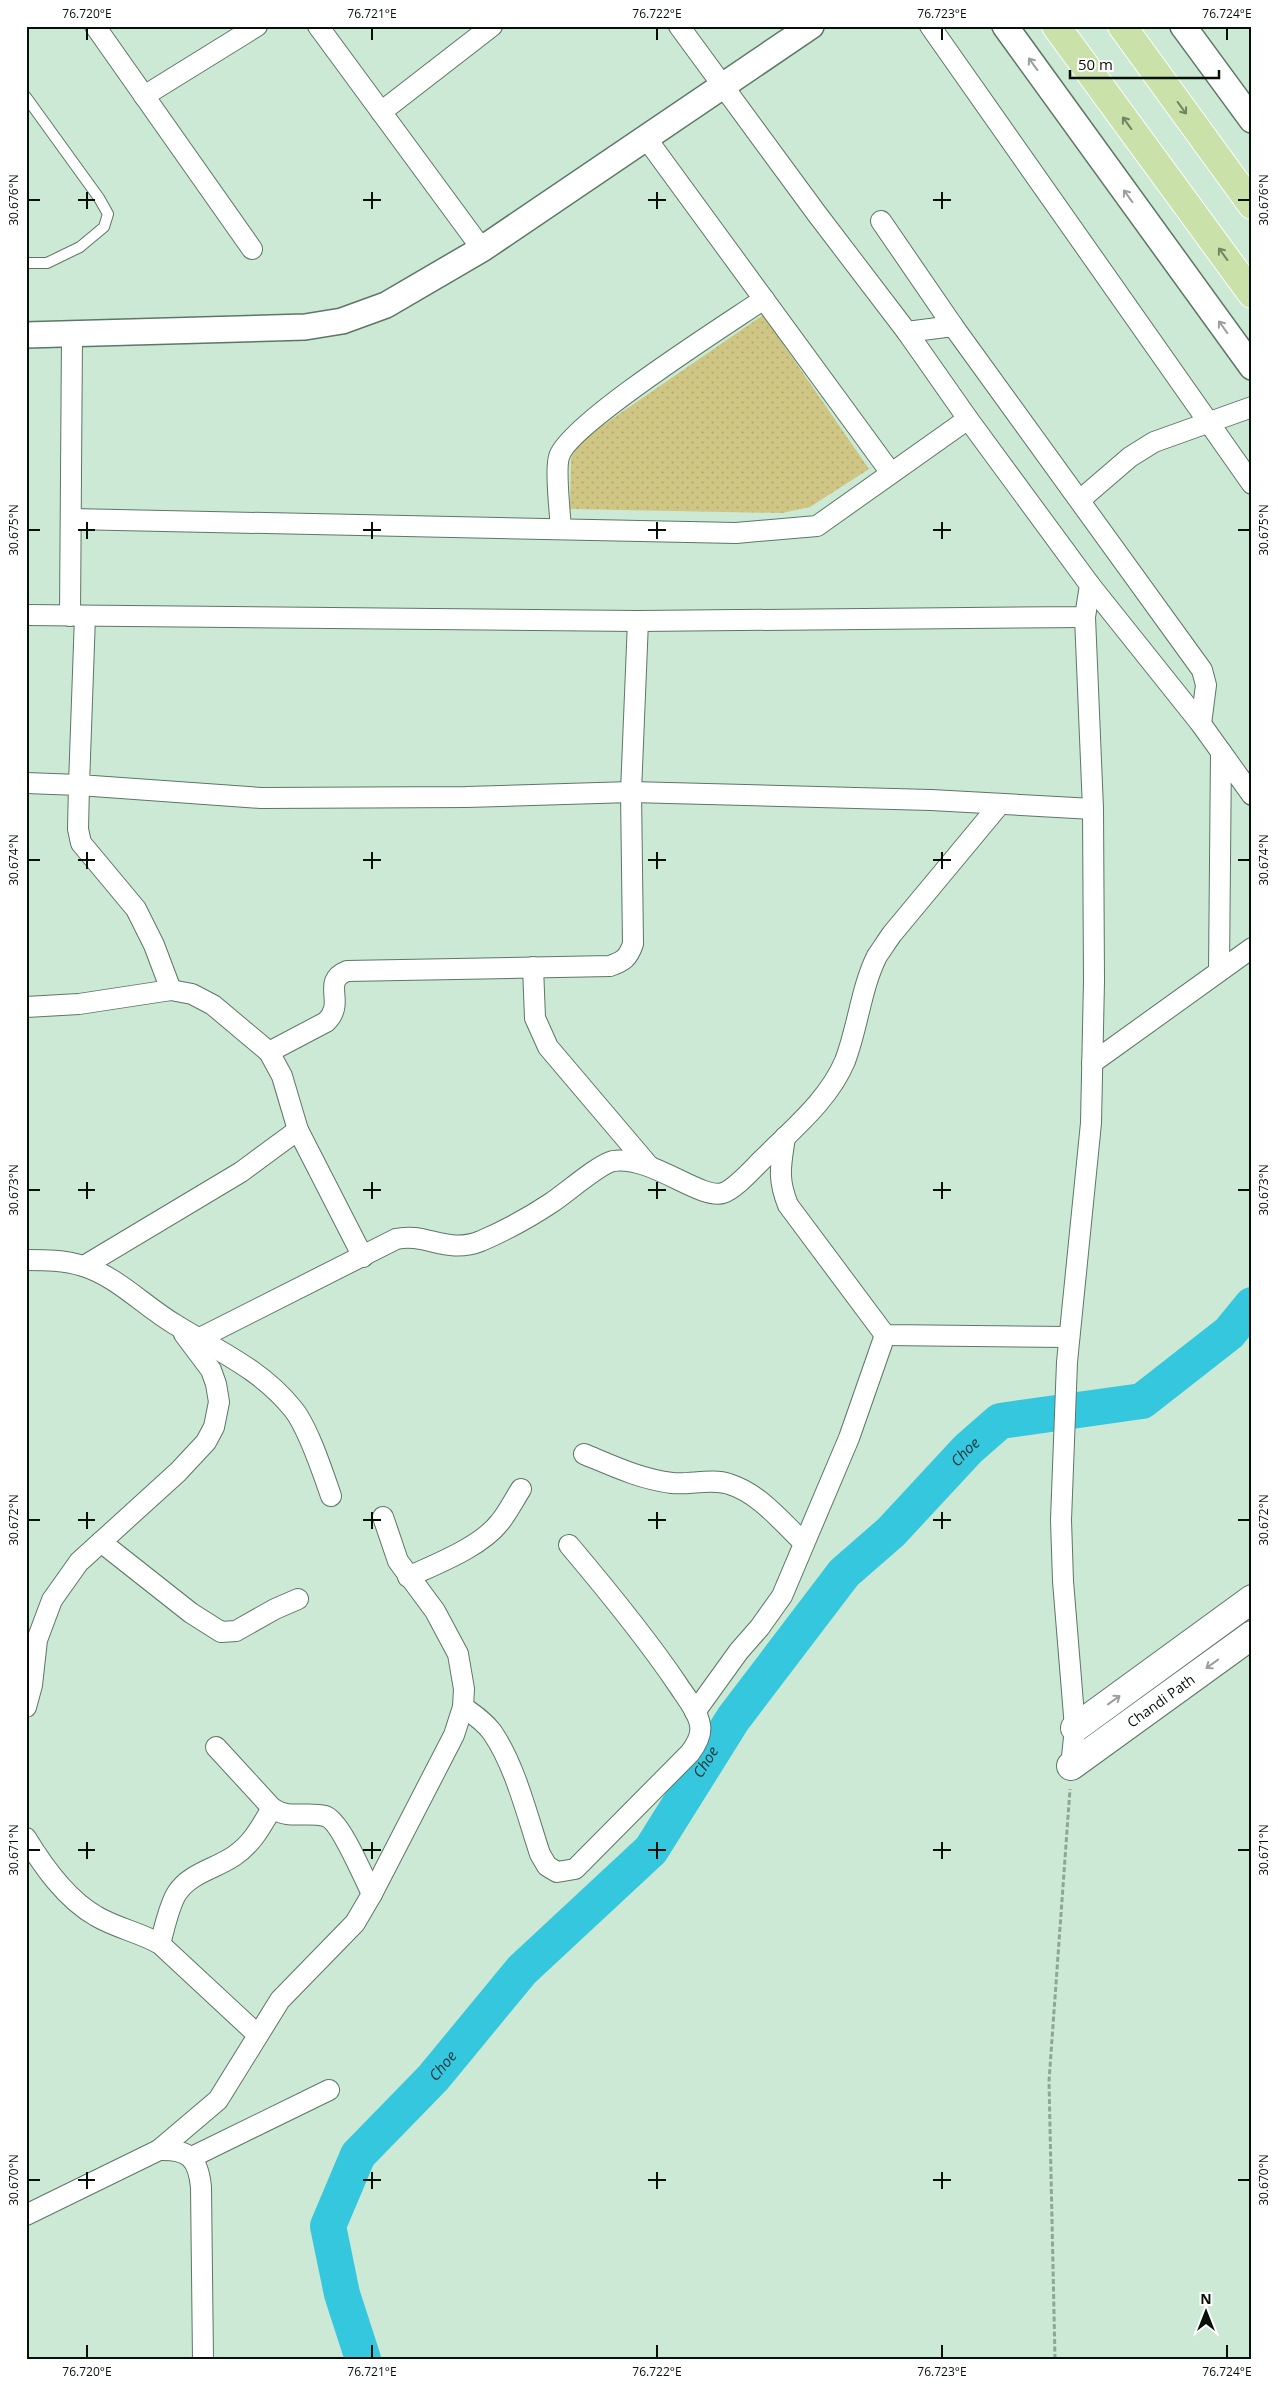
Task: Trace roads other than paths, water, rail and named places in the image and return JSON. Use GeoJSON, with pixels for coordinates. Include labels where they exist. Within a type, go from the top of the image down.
{"type":"FeatureCollection","features":[{"type":"Feature","properties":{"kind":"main road"},"geometry":{"type":"LineString","coordinates":[[1056,26],[1252,294]]}},
{"type":"Feature","properties":{"kind":"main road"},"geometry":{"type":"LineString","coordinates":[[1122,26],[1252,205]]}},
{"type":"Feature","properties":{"kind":"main road","name":"Chandi Path"},"geometry":{"type":"LineString","coordinates":[[1074,1728],[1252,1599]]}},
{"type":"Feature","properties":{"kind":"main road","name":"Chandi Path"},"geometry":{"type":"LineString","coordinates":[[1071,1766],[1252,1635]]}},
{"type":"Feature","properties":{"kind":"street"},"geometry":{"type":"LineString","coordinates":[[95,26],[252,249]]}},
{"type":"Feature","properties":{"kind":"street"},"geometry":{"type":"LineString","coordinates":[[144,96],[257,26]]}},
{"type":"Feature","properties":{"kind":"street"},"geometry":{"type":"LineString","coordinates":[[318,26],[482,249]]}},
{"type":"Feature","properties":{"kind":"street"},"geometry":{"type":"LineString","coordinates":[[382,112],[492,26]]}},
{"type":"Feature","properties":{"kind":"street"},"geometry":{"type":"LineString","coordinates":[[679,26],[817,214],[907,332],[968,419],[1090,585],[1201,724],[1252,795]]}},
{"type":"Feature","properties":{"kind":"street"},"geometry":{"type":"LineString","coordinates":[[26,335],[305,326],[342,321],[386,305],[482,249],[724,87],[811,26]]}},
{"type":"Feature","properties":{"kind":"street"},"geometry":{"type":"LineString","coordinates":[[930,26],[1252,484]]}},
{"type":"Feature","properties":{"kind":"street"},"geometry":{"type":"LineString","coordinates":[[1006,26],[1252,367]]}},
{"type":"Feature","properties":{"kind":"street"},"geometry":{"type":"LineString","coordinates":[[1183,26],[1252,120]]}},
{"type":"Feature","properties":{"kind":"street"},"geometry":{"type":"LineString","coordinates":[[646,138],[891,473]]}},
{"type":"Feature","properties":{"kind":"street"},"geometry":{"type":"LineString","coordinates":[[881,221],[953,326],[1202,670],[1206,685],[1201,724]]}},
{"type":"Feature","properties":{"kind":"street"},"geometry":{"type":"LineString","coordinates":[[561,529],[559,456],[574,435],[622,396],[764,299]]}},
{"type":"Feature","properties":{"kind":"street"},"geometry":{"type":"LineString","coordinates":[[907,332],[953,326]]}},
{"type":"Feature","properties":{"kind":"street"},"geometry":{"type":"LineString","coordinates":[[72,335],[71,518],[78,616],[78,829],[81,843],[136,909],[154,945],[171,990]]}},
{"type":"Feature","properties":{"kind":"street"},"geometry":{"type":"LineString","coordinates":[[1080,500],[1130,456],[1154,442],[1252,407]]}},
{"type":"Feature","properties":{"kind":"street"},"geometry":{"type":"LineString","coordinates":[[71,518],[736,533],[817,526],[968,419]]}},
{"type":"Feature","properties":{"kind":"street"},"geometry":{"type":"LineString","coordinates":[[1071,1766],[1074,1728],[1063,1581],[1061,1520],[1067,1362],[1090,1123],[1092,1063],[1093,809],[1085,617],[1090,585]]}},
{"type":"Feature","properties":{"kind":"street"},"geometry":{"type":"LineString","coordinates":[[26,615],[638,621],[1085,617]]}},
{"type":"Feature","properties":{"kind":"street"},"geometry":{"type":"LineString","coordinates":[[268,1052],[326,1022],[333,1016],[336,1009],[336,979],[340,974],[347,971],[610,966],[624,961],[629,955],[633,944],[631,792],[638,621]]}},
{"type":"Feature","properties":{"kind":"street"},"geometry":{"type":"LineString","coordinates":[[1219,971],[1221,752]]}},
{"type":"Feature","properties":{"kind":"street"},"geometry":{"type":"LineString","coordinates":[[26,783],[79,784],[260,798],[466,797],[631,792],[931,800],[1093,809]]}},
{"type":"Feature","properties":{"kind":"street"},"geometry":{"type":"LineString","coordinates":[[200,1338],[396,1239],[407,1237],[440,1245],[470,1244],[482,1240],[550,1204],[609,1162],[634,1160],[708,1192],[724,1193],[785,1137],[819,1102],[835,1080],[845,1060],[877,957],[892,934],[1000,804]]}},
{"type":"Feature","properties":{"kind":"street"},"geometry":{"type":"LineString","coordinates":[[1092,1063],[1252,948]]}},
{"type":"Feature","properties":{"kind":"street"},"geometry":{"type":"LineString","coordinates":[[533,967],[533,1005],[539,1030],[548,1046],[649,1166]]}},
{"type":"Feature","properties":{"kind":"street"},"geometry":{"type":"LineString","coordinates":[[26,1007],[79,1004],[171,990],[192,994],[213,1005],[268,1052],[282,1076],[298,1130],[363,1257]]}},
{"type":"Feature","properties":{"kind":"street"},"geometry":{"type":"LineString","coordinates":[[84,1266],[241,1172],[298,1130]]}},
{"type":"Feature","properties":{"kind":"street"},"geometry":{"type":"LineString","coordinates":[[785,1137],[780,1170],[780,1187],[788,1205],[885,1335]]}},
{"type":"Feature","properties":{"kind":"street"},"geometry":{"type":"LineString","coordinates":[[26,1260],[55,1260],[84,1266],[116,1283],[176,1325],[240,1361],[267,1381],[294,1410],[320,1463],[331,1496]]}},
{"type":"Feature","properties":{"kind":"street"},"geometry":{"type":"LineString","coordinates":[[26,1707],[32,1685],[32,1637],[52,1600],[79,1562],[156,1494],[206,1442],[214,1427],[219,1402],[211,1370],[196,1347],[176,1325]]}},
{"type":"Feature","properties":{"kind":"street"},"geometry":{"type":"LineString","coordinates":[[885,1335],[1069,1337]]}},
{"type":"Feature","properties":{"kind":"street"},"geometry":{"type":"LineString","coordinates":[[695,1712],[738,1651],[760,1627],[782,1596],[849,1438],[885,1335]]}},
{"type":"Feature","properties":{"kind":"street"},"geometry":{"type":"LineString","coordinates":[[584,1454],[621,1471],[646,1479],[673,1483],[728,1483],[756,1498],[804,1543]]}},
{"type":"Feature","properties":{"kind":"street"},"geometry":{"type":"LineString","coordinates":[[408,1577],[452,1556],[482,1538],[500,1523],[521,1489]]}},
{"type":"Feature","properties":{"kind":"street"},"geometry":{"type":"LineString","coordinates":[[26,2215],[159,2150],[218,2100],[280,2000],[355,1923],[454,1736],[463,1707],[464,1689],[458,1654],[435,1611],[398,1561],[383,1517]]}},
{"type":"Feature","properties":{"kind":"street"},"geometry":{"type":"LineString","coordinates":[[101,1542],[191,1613],[221,1632],[236,1630],[298,1599]]}},
{"type":"Feature","properties":{"kind":"street"},"geometry":{"type":"LineString","coordinates":[[463,1707],[478,1717],[492,1732],[508,1763],[540,1854],[548,1866],[557,1872],[575,1869],[690,1753],[698,1742],[701,1726],[695,1712],[660,1660],[569,1545]]}},
{"type":"Feature","properties":{"kind":"street"},"geometry":{"type":"LineString","coordinates":[[216,1747],[272,1808],[281,1814],[326,1816],[337,1824],[372,1894]]}},
{"type":"Feature","properties":{"kind":"street"},"geometry":{"type":"LineString","coordinates":[[160,1944],[175,1894],[186,1881],[221,1864],[245,1848],[255,1837],[272,1808]]}},
{"type":"Feature","properties":{"kind":"street"},"geometry":{"type":"LineString","coordinates":[[26,1838],[43,1863],[75,1900],[94,1915],[160,1944],[258,2035]]}},
{"type":"Feature","properties":{"kind":"street"},"geometry":{"type":"LineString","coordinates":[[192,2157],[329,2090]]}},
{"type":"Feature","properties":{"kind":"street"},"geometry":{"type":"LineString","coordinates":[[159,2150],[177,2149],[192,2157],[199,2170],[201,2187],[203,2359]]}},
{"type":"Feature","properties":{"kind":"lane"},"geometry":{"type":"LineString","coordinates":[[26,97],[108,214],[104,227],[80,247],[47,262],[26,263]]}},
{"type":"Feature","properties":{"kind":"waterway","name":"Choe"},"geometry":{"type":"LineString","coordinates":[[363,2359],[342,2294],[328,2226],[358,2155],[433,2078],[522,1970],[651,1850],[733,1719],[844,1573],[891,1532],[968,1449],[1000,1421],[1142,1401],[1229,1333],[1252,1305]]}}]}
